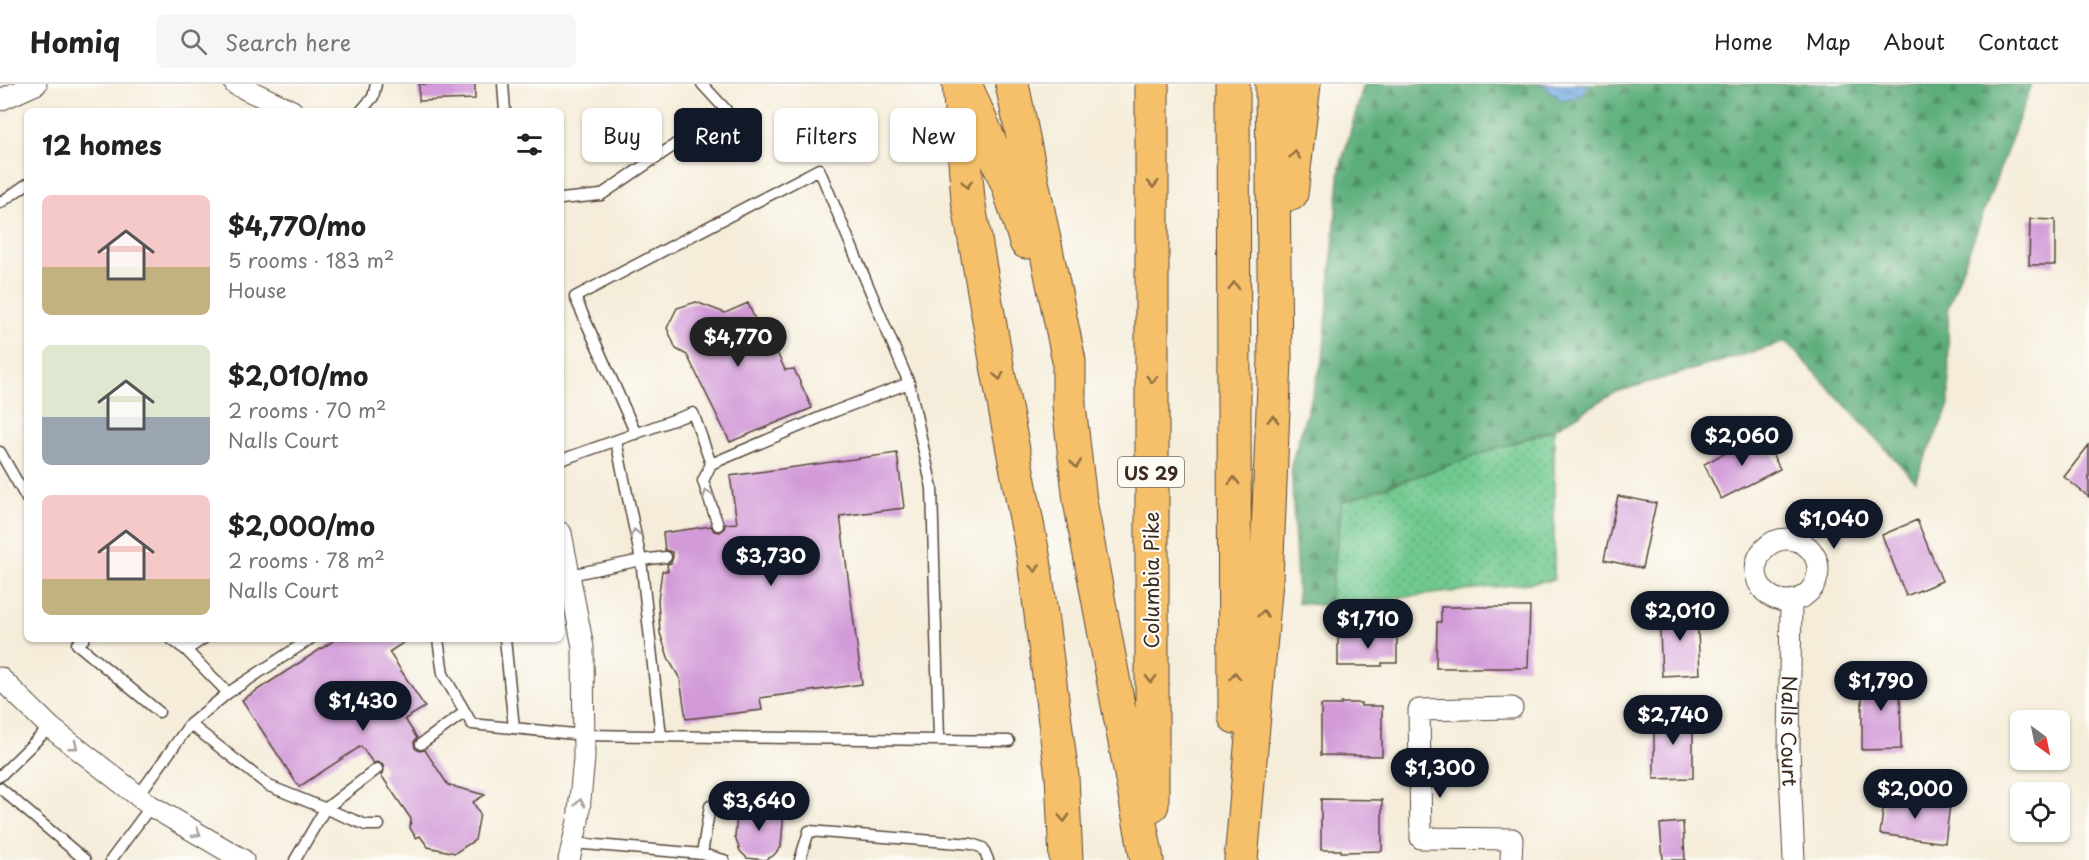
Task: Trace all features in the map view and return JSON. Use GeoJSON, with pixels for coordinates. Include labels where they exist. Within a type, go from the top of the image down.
{"type":"FeatureCollection","features":[{"type":"Feature","properties":{"kind":"highway"},"geometry":{"type":"LineString","coordinates":[[959,84],[968,200],[1034,560],[1062,776],[1066,860]]}},
{"type":"Feature","properties":{"kind":"highway"},"geometry":{"type":"LineString","coordinates":[[965,84],[1008,185],[1026,241],[1069,406]]}},
{"type":"Feature","properties":{"kind":"highway"},"geometry":{"type":"LineString","coordinates":[[1012,84],[1069,361],[1069,406],[1080,501],[1147,860]]}},
{"type":"Feature","properties":{"kind":"highway","name":"Columbia Pike"},"geometry":{"type":"LineString","coordinates":[[1152,84],[1152,860]]}},
{"type":"Feature","properties":{"kind":"highway"},"geometry":{"type":"LineString","coordinates":[[1233,84],[1235,860]]}},
{"type":"Feature","properties":{"kind":"highway"},"geometry":{"type":"LineString","coordinates":[[1241,860],[1266,581],[1275,360],[1272,84]]}},
{"type":"Feature","properties":{"kind":"highway"},"geometry":{"type":"LineString","coordinates":[[1275,360],[1304,84]]}},
{"type":"Feature","properties":{"kind":"street"},"geometry":{"type":"LineString","coordinates":[[0,100],[36,84]]}},
{"type":"Feature","properties":{"kind":"street"},"geometry":{"type":"LineString","coordinates":[[235,84],[286,108]]}},
{"type":"Feature","properties":{"kind":"street"},"geometry":{"type":"LineString","coordinates":[[564,547],[583,647],[584,758],[578,821],[571,851]]}},
{"type":"Feature","properties":{"kind":"street","name":"Nalls Court"},"geometry":{"type":"LineString","coordinates":[[1791,602],[1789,749],[1794,860]]}},
{"type":"Feature","properties":{"kind":"street"},"geometry":{"type":"LineString","coordinates":[[0,678],[50,727],[144,801],[243,860]]}},
{"type":"Feature","properties":{"kind":"street"},"geometry":{"type":"LineString","coordinates":[[1511,860],[1512,839],[1421,838],[1419,710],[1512,708]]}},
{"type":"Feature","properties":{"kind":"lane"},"geometry":{"type":"LineString","coordinates":[[364,108],[373,97],[376,84]]}},
{"type":"Feature","properties":{"kind":"lane"},"geometry":{"type":"LineString","coordinates":[[503,84],[505,108]]}},
{"type":"Feature","properties":{"kind":"lane"},"geometry":{"type":"LineString","coordinates":[[564,199],[601,195],[726,110],[702,84]]}},
{"type":"Feature","properties":{"kind":"lane"},"geometry":{"type":"LineString","coordinates":[[636,434],[575,297],[819,170],[909,383],[932,488],[939,740]]}},
{"type":"Feature","properties":{"kind":"lane"},"geometry":{"type":"LineString","coordinates":[[0,203],[24,186]]}},
{"type":"Feature","properties":{"kind":"lane"},"geometry":{"type":"LineString","coordinates":[[718,525],[703,481],[711,464],[833,411],[909,383]]}},
{"type":"Feature","properties":{"kind":"lane"},"geometry":{"type":"LineString","coordinates":[[564,459],[693,413],[711,464]]}},
{"type":"Feature","properties":{"kind":"lane"},"geometry":{"type":"LineString","coordinates":[[616,441],[641,560],[661,736]]}},
{"type":"Feature","properties":{"kind":"lane"},"geometry":{"type":"LineString","coordinates":[[0,452],[24,495]]}},
{"type":"Feature","properties":{"kind":"lane"},"geometry":{"type":"LineString","coordinates":[[570,575],[666,557]]}},
{"type":"Feature","properties":{"kind":"lane"},"geometry":{"type":"LineString","coordinates":[[80,642],[77,644],[159,712]]}},
{"type":"Feature","properties":{"kind":"lane"},"geometry":{"type":"LineString","coordinates":[[175,642],[186,650],[228,693]]}},
{"type":"Feature","properties":{"kind":"lane"},"geometry":{"type":"LineString","coordinates":[[186,650],[198,642]]}},
{"type":"Feature","properties":{"kind":"lane"},"geometry":{"type":"LineString","coordinates":[[111,860],[190,724],[228,693],[305,642]]}},
{"type":"Feature","properties":{"kind":"lane"},"geometry":{"type":"LineString","coordinates":[[438,642],[443,675],[472,724],[584,735],[1009,741]]}},
{"type":"Feature","properties":{"kind":"lane"},"geometry":{"type":"LineString","coordinates":[[505,642],[514,728]]}},
{"type":"Feature","properties":{"kind":"lane"},"geometry":{"type":"LineString","coordinates":[[421,744],[465,712]]}},
{"type":"Feature","properties":{"kind":"lane"},"geometry":{"type":"LineString","coordinates":[[190,724],[269,786],[366,825],[379,825]]}},
{"type":"Feature","properties":{"kind":"lane"},"geometry":{"type":"LineString","coordinates":[[0,776],[50,727]]}},
{"type":"Feature","properties":{"kind":"lane"},"geometry":{"type":"LineString","coordinates":[[295,860],[325,809],[377,769]]}},
{"type":"Feature","properties":{"kind":"lane"},"geometry":{"type":"LineString","coordinates":[[0,788],[85,860]]}},
{"type":"Feature","properties":{"kind":"lane"},"geometry":{"type":"LineString","coordinates":[[702,854],[710,806]]}},
{"type":"Feature","properties":{"kind":"lane"},"geometry":{"type":"LineString","coordinates":[[800,860],[809,831],[972,844],[983,848],[988,860]]}},
{"type":"Feature","properties":{"kind":"lane"},"geometry":{"type":"LineString","coordinates":[[571,851],[702,854],[724,860]]}},
{"type":"Feature","properties":{"kind":"green space"},"geometry":{"type":"Polygon","coordinates":[[[1364,84],[2032,84],[1948,307],[1949,405],[1915,481],[1787,342],[1616,392],[1554,429],[1342,502],[1329,606],[1298,603],[1291,465],[1323,359],[1340,168],[1364,84]]]}},
{"type":"Feature","properties":{"kind":"green space"},"geometry":{"type":"Polygon","coordinates":[[[1554,429],[1554,580],[1329,606],[1342,502],[1554,429]]]}},
{"type":"Feature","properties":{"kind":"water"},"geometry":{"type":"Polygon","coordinates":[[[1541,84],[1588,84],[1582,96],[1563,101],[1541,84]]]}},
{"type":"Feature","properties":{"kind":"building"},"geometry":{"type":"Polygon","coordinates":[[[419,84],[475,84],[475,99],[419,101],[419,84]]]}},
{"type":"Feature","properties":{"kind":"building"},"geometry":{"type":"Polygon","coordinates":[[[2030,219],[2055,220],[2055,265],[2029,265],[2030,219]]]}},
{"type":"Feature","properties":{"kind":"building"},"geometry":{"type":"Polygon","coordinates":[[[696,302],[725,313],[748,303],[758,327],[765,326],[785,370],[794,369],[812,408],[730,442],[687,355],[676,349],[667,328],[677,308],[696,302]]]}},
{"type":"Feature","properties":{"kind":"building"},"geometry":{"type":"Polygon","coordinates":[[[1762,434],[1780,469],[1721,499],[1704,464],[1762,434]]]}},
{"type":"Feature","properties":{"kind":"building"},"geometry":{"type":"Polygon","coordinates":[[[2089,445],[2089,497],[2064,477],[2089,445]]]}},
{"type":"Feature","properties":{"kind":"building"},"geometry":{"type":"Polygon","coordinates":[[[897,453],[904,508],[840,516],[862,684],[760,698],[762,710],[686,719],[680,679],[669,660],[660,633],[658,600],[662,571],[668,571],[667,564],[671,563],[673,557],[672,552],[665,550],[663,533],[711,526],[714,531],[720,532],[724,529],[725,524],[737,523],[730,476],[897,453]]]}},
{"type":"Feature","properties":{"kind":"building"},"geometry":{"type":"Polygon","coordinates":[[[1618,496],[1656,503],[1642,568],[1604,560],[1618,496]]]}},
{"type":"Feature","properties":{"kind":"building"},"geometry":{"type":"Polygon","coordinates":[[[1917,520],[1942,581],[1906,596],[1882,535],[1917,520]]]}},
{"type":"Feature","properties":{"kind":"building"},"geometry":{"type":"Polygon","coordinates":[[[1441,607],[1530,607],[1528,668],[1436,668],[1437,622],[1441,622],[1441,607]]]}},
{"type":"Feature","properties":{"kind":"building"},"geometry":{"type":"Polygon","coordinates":[[[1697,609],[1700,674],[1662,676],[1659,611],[1697,609]]]}},
{"type":"Feature","properties":{"kind":"building"},"geometry":{"type":"Polygon","coordinates":[[[1353,633],[1397,633],[1397,663],[1382,663],[1382,666],[1338,666],[1338,637],[1353,637],[1353,633]]]}},
{"type":"Feature","properties":{"kind":"building"},"geometry":{"type":"Polygon","coordinates":[[[331,642],[404,642],[389,652],[425,707],[405,719],[417,738],[414,742],[415,748],[419,751],[425,750],[448,785],[485,795],[473,802],[480,814],[475,840],[455,853],[428,847],[420,836],[416,838],[410,828],[411,819],[381,775],[384,771],[383,765],[379,762],[373,763],[361,746],[299,787],[242,700],[331,642]]]}},
{"type":"Feature","properties":{"kind":"building"},"geometry":{"type":"Polygon","coordinates":[[[1862,675],[1900,675],[1901,749],[1862,750],[1862,675]]]}},
{"type":"Feature","properties":{"kind":"building"},"geometry":{"type":"Polygon","coordinates":[[[1341,703],[1382,706],[1382,756],[1321,755],[1321,705],[1341,705],[1341,703]]]}},
{"type":"Feature","properties":{"kind":"building"},"geometry":{"type":"Polygon","coordinates":[[[1654,713],[1693,713],[1693,778],[1654,779],[1654,713]]]}},
{"type":"Feature","properties":{"kind":"building"},"geometry":{"type":"Polygon","coordinates":[[[1885,796],[1950,805],[1945,843],[1880,834],[1885,796]]]}},
{"type":"Feature","properties":{"kind":"building"},"geometry":{"type":"Polygon","coordinates":[[[1321,799],[1382,800],[1382,851],[1321,850],[1321,799]]]}},
{"type":"Feature","properties":{"kind":"building"},"geometry":{"type":"Polygon","coordinates":[[[738,806],[784,810],[781,847],[773,856],[765,860],[747,858],[740,851],[735,837],[738,806]]]}},
{"type":"Feature","properties":{"kind":"building"},"geometry":{"type":"Polygon","coordinates":[[[1683,822],[1685,860],[1663,860],[1660,824],[1683,822]]]}}]}
